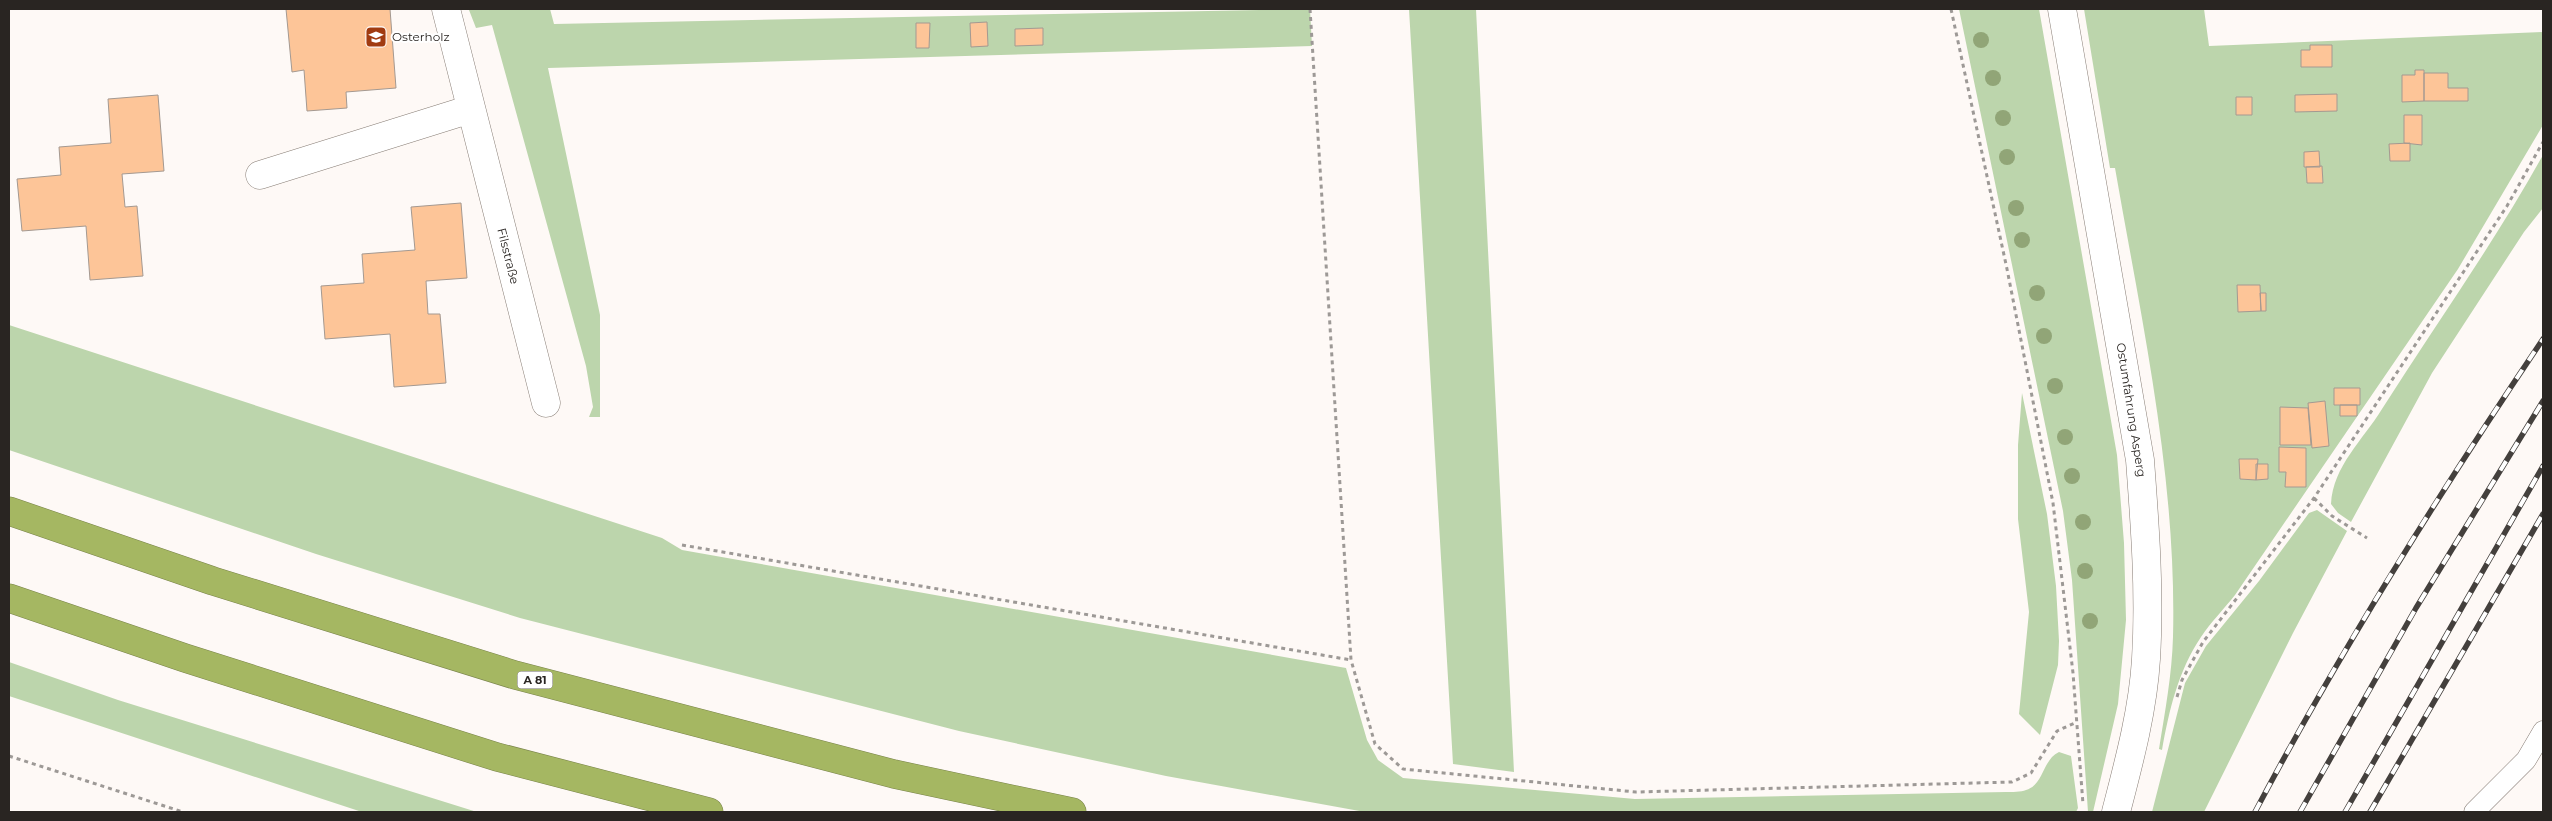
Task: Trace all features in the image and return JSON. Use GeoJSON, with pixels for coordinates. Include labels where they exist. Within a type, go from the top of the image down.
{"type":"FeatureCollection","features":[{"type":"Feature","properties":{"kind":"highway","name":"A 81"},"geometry":{"type":"LineString","coordinates":[[9,510],[213,581],[515,674],[894,774],[1072,812]]}},
{"type":"Feature","properties":{"kind":"highway"},"geometry":{"type":"LineString","coordinates":[[9,598],[185,658],[498,757],[709,812]]}},
{"type":"Feature","properties":{"kind":"street","name":"Filsstraße"},"geometry":{"type":"LineString","coordinates":[[446,9],[546,403]]}},
{"type":"Feature","properties":{"kind":"street","name":"Ostumfahrung Asperg"},"geometry":{"type":"LineString","coordinates":[[2062,9],[2140,460],[2144,510],[2147,558],[2146,660],[2133,749],[2116,812]]}},
{"type":"Feature","properties":{"kind":"street"},"geometry":{"type":"LineString","coordinates":[[260,175],[471,108]]}},
{"type":"Feature","properties":{"kind":"lane"},"geometry":{"type":"LineString","coordinates":[[2474,812],[2535,759],[2543,731]]}},
{"type":"Feature","properties":{"kind":"path"},"geometry":{"type":"LineString","coordinates":[[1310,9],[1351,660],[1375,744],[1403,769],[1636,792],[2012,782],[2031,773],[2058,732],[2077,722]]}},
{"type":"Feature","properties":{"kind":"path"},"geometry":{"type":"LineString","coordinates":[[1951,9],[2011,288],[2053,503],[2068,618],[2083,809]]}},
{"type":"Feature","properties":{"kind":"path"},"geometry":{"type":"LineString","coordinates":[[2203,642],[2314,498],[2507,206],[2543,142]]}},
{"type":"Feature","properties":{"kind":"path"},"geometry":{"type":"LineString","coordinates":[[2314,498],[2332,516],[2367,538]]}},
{"type":"Feature","properties":{"kind":"path"},"geometry":{"type":"LineString","coordinates":[[682,544],[1351,660]]}},
{"type":"Feature","properties":{"kind":"path"},"geometry":{"type":"LineString","coordinates":[[9,756],[183,812]]}},
{"type":"Feature","properties":{"kind":"green space"},"geometry":{"type":"Polygon","coordinates":[[[550,9],[554,24],[1310,9],[1312,46],[548,68],[600,315],[600,417],[589,417],[593,407],[586,366],[492,25],[476,28],[469,10],[550,9]]]}},
{"type":"Feature","properties":{"kind":"green space"},"geometry":{"type":"Polygon","coordinates":[[[1409,9],[1476,9],[1514,772],[1453,764],[1409,9]]]}},
{"type":"Feature","properties":{"kind":"green space"},"geometry":{"type":"Polygon","coordinates":[[[1959,9],[2039,9],[2117,455],[2124,543],[2126,620],[2118,704],[2093,812],[2088,812],[2072,580],[2063,511],[1959,9]]]}},
{"type":"Feature","properties":{"kind":"green space"},"geometry":{"type":"Polygon","coordinates":[[[2084,9],[2204,9],[2209,46],[2543,32],[2543,125],[2458,269],[2235,595],[2209,626],[2193,650],[2180,677],[2162,750],[2159,749],[2170,679],[2173,637],[2173,578],[2164,460],[2136,284],[2115,168],[2110,168],[2084,9]]]}},
{"type":"Feature","properties":{"kind":"green space"},"geometry":{"type":"Polygon","coordinates":[[[2543,155],[2543,208],[2524,232],[2432,373],[2351,522],[2338,513],[2331,504],[2337,477],[2343,465],[2485,252],[2543,155]]]}},
{"type":"Feature","properties":{"kind":"green space"},"geometry":{"type":"Polygon","coordinates":[[[9,325],[662,538],[682,550],[1346,668],[1367,740],[1378,760],[1403,778],[1635,799],[2014,792],[2024,791],[2032,787],[2040,778],[2049,761],[2059,752],[2071,756],[2078,808],[2076,812],[1365,812],[1166,776],[959,731],[520,618],[316,554],[9,450],[9,325]]]}},
{"type":"Feature","properties":{"kind":"green space"},"geometry":{"type":"Polygon","coordinates":[[[2022,393],[2047,514],[2056,586],[2059,641],[2058,665],[2040,735],[2019,714],[2029,612],[2018,519],[2018,445],[2022,393]]]}},
{"type":"Feature","properties":{"kind":"green space"},"geometry":{"type":"Polygon","coordinates":[[[2317,510],[2347,531],[2293,633],[2204,812],[2152,812],[2185,683],[2206,646],[2259,581],[2309,513],[2317,510]]]}},
{"type":"Feature","properties":{"kind":"green space"},"geometry":{"type":"Polygon","coordinates":[[[9,662],[118,700],[477,812],[362,812],[9,696],[9,662]]]}},
{"type":"Feature","properties":{"kind":"building"},"geometry":{"type":"Polygon","coordinates":[[[286,9],[390,9],[396,88],[346,92],[347,108],[307,111],[304,70],[292,72],[286,9]]]}},
{"type":"Feature","properties":{"kind":"building"},"geometry":{"type":"Polygon","coordinates":[[[987,22],[988,46],[971,47],[970,23],[987,22]]]}},
{"type":"Feature","properties":{"kind":"building"},"geometry":{"type":"Polygon","coordinates":[[[916,23],[930,23],[929,48],[916,48],[916,23]]]}},
{"type":"Feature","properties":{"kind":"building"},"geometry":{"type":"Polygon","coordinates":[[[1043,28],[1043,45],[1015,46],[1015,29],[1043,28]]]}},
{"type":"Feature","properties":{"kind":"building"},"geometry":{"type":"Polygon","coordinates":[[[2310,45],[2332,45],[2332,67],[2301,67],[2301,50],[2310,50],[2310,45]]]}},
{"type":"Feature","properties":{"kind":"building"},"geometry":{"type":"Polygon","coordinates":[[[2415,70],[2424,70],[2424,101],[2402,102],[2402,75],[2415,75],[2415,70]]]}},
{"type":"Feature","properties":{"kind":"building"},"geometry":{"type":"Polygon","coordinates":[[[2424,73],[2448,73],[2448,88],[2468,88],[2468,101],[2424,101],[2424,73]]]}},
{"type":"Feature","properties":{"kind":"building"},"geometry":{"type":"Polygon","coordinates":[[[2337,94],[2337,111],[2295,112],[2295,95],[2337,94]]]}},
{"type":"Feature","properties":{"kind":"building"},"geometry":{"type":"Polygon","coordinates":[[[158,95],[164,171],[122,174],[125,207],[137,206],[143,276],[90,280],[86,226],[22,231],[17,179],[61,175],[59,147],[111,143],[108,99],[158,95]]]}},
{"type":"Feature","properties":{"kind":"building"},"geometry":{"type":"Polygon","coordinates":[[[2236,97],[2252,97],[2252,115],[2236,115],[2236,97]]]}},
{"type":"Feature","properties":{"kind":"building"},"geometry":{"type":"Polygon","coordinates":[[[2404,115],[2422,115],[2422,145],[2404,143],[2404,115]]]}},
{"type":"Feature","properties":{"kind":"building"},"geometry":{"type":"Polygon","coordinates":[[[2410,143],[2410,161],[2390,161],[2389,144],[2410,143]]]}},
{"type":"Feature","properties":{"kind":"building"},"geometry":{"type":"Polygon","coordinates":[[[2319,151],[2320,167],[2304,167],[2304,152],[2319,151]]]}},
{"type":"Feature","properties":{"kind":"building"},"geometry":{"type":"Polygon","coordinates":[[[2322,166],[2323,183],[2307,183],[2306,167],[2322,166]]]}},
{"type":"Feature","properties":{"kind":"building"},"geometry":{"type":"Polygon","coordinates":[[[461,203],[467,278],[426,281],[428,314],[440,314],[446,383],[394,387],[390,334],[325,339],[321,286],[364,283],[362,254],[415,250],[411,207],[461,203]]]}},
{"type":"Feature","properties":{"kind":"building"},"geometry":{"type":"Polygon","coordinates":[[[2237,285],[2260,285],[2261,311],[2238,312],[2237,285]]]}},
{"type":"Feature","properties":{"kind":"building"},"geometry":{"type":"Polygon","coordinates":[[[2260,293],[2266,293],[2266,311],[2261,311],[2260,293]]]}},
{"type":"Feature","properties":{"kind":"building"},"geometry":{"type":"Polygon","coordinates":[[[2334,388],[2360,388],[2360,405],[2334,405],[2334,388]]]}},
{"type":"Feature","properties":{"kind":"building"},"geometry":{"type":"Polygon","coordinates":[[[2325,401],[2329,446],[2312,448],[2308,403],[2325,401]]]}},
{"type":"Feature","properties":{"kind":"building"},"geometry":{"type":"Polygon","coordinates":[[[2340,405],[2357,405],[2357,416],[2340,416],[2340,405]]]}},
{"type":"Feature","properties":{"kind":"building"},"geometry":{"type":"Polygon","coordinates":[[[2280,407],[2308,408],[2311,445],[2280,445],[2280,407]]]}},
{"type":"Feature","properties":{"kind":"building"},"geometry":{"type":"Polygon","coordinates":[[[2279,447],[2306,448],[2306,487],[2285,487],[2286,472],[2279,472],[2279,447]]]}},
{"type":"Feature","properties":{"kind":"building"},"geometry":{"type":"Polygon","coordinates":[[[2239,459],[2258,459],[2256,480],[2240,479],[2239,459]]]}},
{"type":"Feature","properties":{"kind":"building"},"geometry":{"type":"Polygon","coordinates":[[[2256,464],[2268,464],[2268,479],[2256,480],[2256,464]]]}},
{"type":"Feature","properties":{"kind":"railway"},"geometry":{"type":"LineString","coordinates":[[2255,812],[2357,631],[2429,513],[2543,339]]}},
{"type":"Feature","properties":{"kind":"railway"},"geometry":{"type":"LineString","coordinates":[[2300,812],[2416,608],[2543,401]]}},
{"type":"Feature","properties":{"kind":"railway"},"geometry":{"type":"LineString","coordinates":[[2345,812],[2543,466]]}},
{"type":"Feature","properties":{"kind":"railway"},"geometry":{"type":"LineString","coordinates":[[2370,812],[2543,514]]}},
{"type":"Feature","properties":{"kind":"place","name":"Osterholz"},"geometry":{"type":"Point","coordinates":[376,37]}}]}
